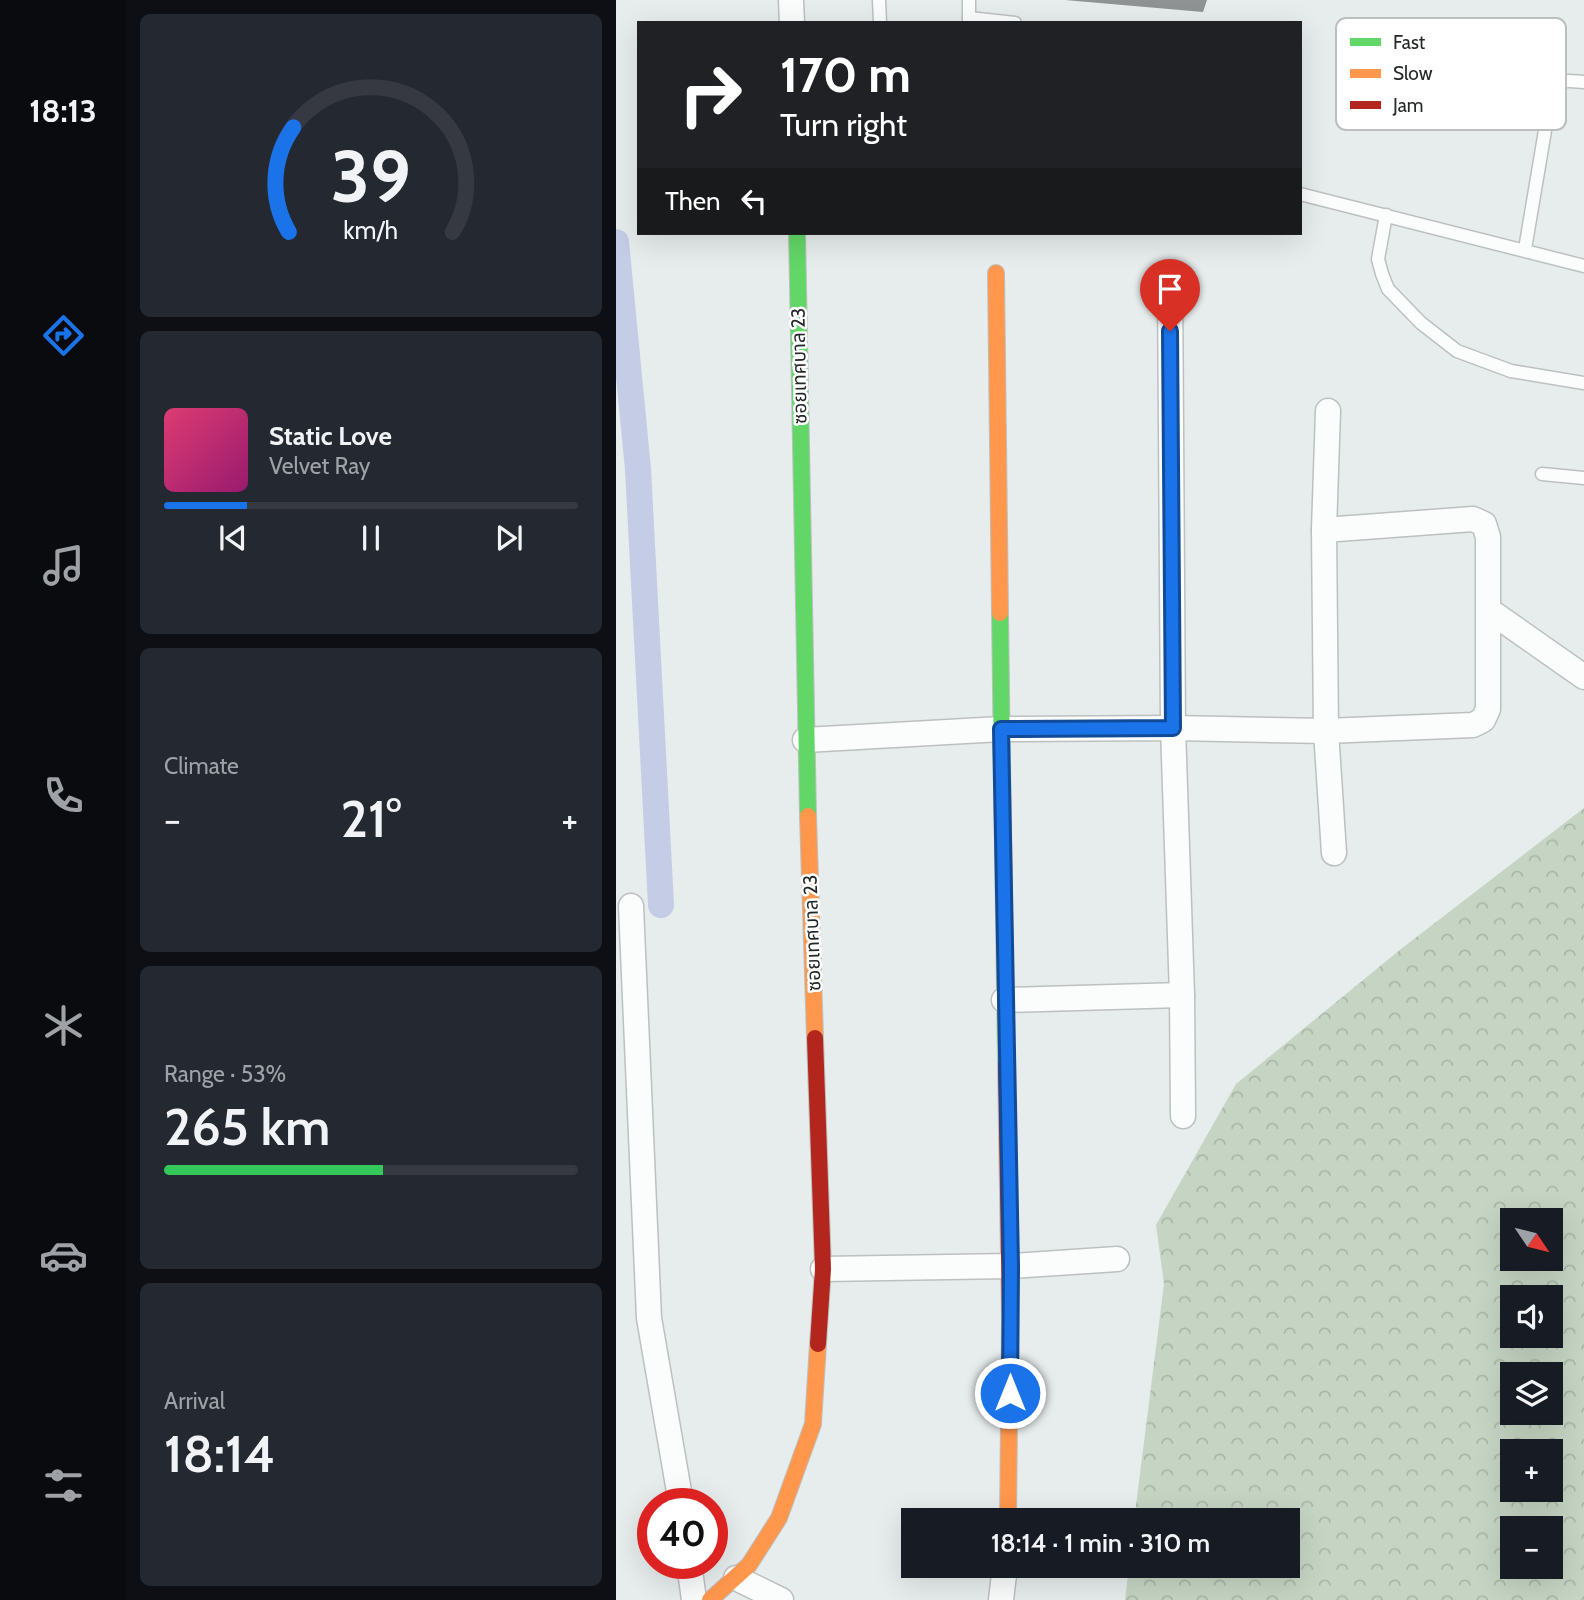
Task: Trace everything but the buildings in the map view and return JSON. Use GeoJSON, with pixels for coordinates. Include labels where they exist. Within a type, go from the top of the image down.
{"type":"FeatureCollection","features":[{"type":"Feature","properties":{"kind":"street"},"geometry":{"type":"LineString","coordinates":[[791,0],[792,21]]}},
{"type":"Feature","properties":{"kind":"street","name":"ซอยเทศบาล 23"},"geometry":{"type":"LineString","coordinates":[[710,1600],[749,1565],[779,1518],[813,1424],[823,1269],[805,740],[797,235]]}},
{"type":"Feature","properties":{"kind":"street"},"geometry":{"type":"LineString","coordinates":[[996,273],[1004,1000],[1011,1266],[1008,1508]]}},
{"type":"Feature","properties":{"kind":"street"},"geometry":{"type":"LineString","coordinates":[[1170,278],[1173,728],[1182,995],[1182,1116]]}},
{"type":"Feature","properties":{"kind":"street"},"geometry":{"type":"LineString","coordinates":[[1328,411],[1324,530],[1326,731],[1334,853]]}},
{"type":"Feature","properties":{"kind":"street"},"geometry":{"type":"LineString","coordinates":[[805,740],[1001,729],[1326,731],[1473,724],[1483,720],[1489,709],[1490,611],[1488,537],[1484,524],[1473,519],[1324,530]]}},
{"type":"Feature","properties":{"kind":"street"},"geometry":{"type":"LineString","coordinates":[[1490,611],[1584,677]]}},
{"type":"Feature","properties":{"kind":"street"},"geometry":{"type":"LineString","coordinates":[[631,906],[649,1318],[678,1488]]}},
{"type":"Feature","properties":{"kind":"street"},"geometry":{"type":"LineString","coordinates":[[1004,1000],[1182,995]]}},
{"type":"Feature","properties":{"kind":"street"},"geometry":{"type":"LineString","coordinates":[[823,1269],[1011,1266],[1117,1259]]}},
{"type":"Feature","properties":{"kind":"street"},"geometry":{"type":"LineString","coordinates":[[736,1578],[781,1600]]}},
{"type":"Feature","properties":{"kind":"street"},"geometry":{"type":"LineString","coordinates":[[1001,1600],[1004,1578]]}},
{"type":"Feature","properties":{"kind":"street"},"geometry":{"type":"LineString","coordinates":[[691,1579],[694,1600]]}},
{"type":"Feature","properties":{"kind":"lane"},"geometry":{"type":"LineString","coordinates":[[879,0],[880,21]]}},
{"type":"Feature","properties":{"kind":"lane"},"geometry":{"type":"LineString","coordinates":[[969,0],[969,20]]}},
{"type":"Feature","properties":{"kind":"lane"},"geometry":{"type":"LineString","coordinates":[[1566,80],[1584,82]]}},
{"type":"Feature","properties":{"kind":"lane"},"geometry":{"type":"LineString","coordinates":[[1525,249],[1545,130]]}},
{"type":"Feature","properties":{"kind":"lane"},"geometry":{"type":"LineString","coordinates":[[1302,194],[1584,266]]}},
{"type":"Feature","properties":{"kind":"lane"},"geometry":{"type":"LineString","coordinates":[[1386,215],[1378,259],[1382,274],[1388,289],[1421,323],[1457,351],[1511,371],[1584,383]]}},
{"type":"Feature","properties":{"kind":"lane"},"geometry":{"type":"LineString","coordinates":[[1542,474],[1584,478]]}},
{"type":"Feature","properties":{"kind":"green space"},"geometry":{"type":"Polygon","coordinates":[[[1584,808],[1584,1600],[1125,1600],[1128,1578],[1300,1578],[1300,1508],[1136,1508],[1164,1284],[1156,1225],[1236,1084],[1401,949],[1584,808]]]}},
{"type":"Feature","properties":{"kind":"waterway"},"geometry":{"type":"LineString","coordinates":[[616,242],[638,469],[661,905]]}},
{"type":"Feature","properties":{"kind":"traffic: fast"},"geometry":{"type":"LineString","coordinates":[[797,235],[808,816]]}},
{"type":"Feature","properties":{"kind":"traffic: fast"},"geometry":{"type":"LineString","coordinates":[[1000,613],[1006,1064]]}},
{"type":"Feature","properties":{"kind":"traffic: slow"},"geometry":{"type":"LineString","coordinates":[[996,273],[1000,613]]}},
{"type":"Feature","properties":{"kind":"traffic: slow"},"geometry":{"type":"LineString","coordinates":[[808,816],[815,1038]]}},
{"type":"Feature","properties":{"kind":"traffic: slow"},"geometry":{"type":"LineString","coordinates":[[1008,1508],[1010,1320]]}},
{"type":"Feature","properties":{"kind":"traffic: slow"},"geometry":{"type":"LineString","coordinates":[[710,1600],[749,1565],[779,1518],[813,1424],[818,1344]]}},
{"type":"Feature","properties":{"kind":"traffic: jam"},"geometry":{"type":"LineString","coordinates":[[815,1038],[823,1269],[818,1344]]}},
{"type":"Feature","properties":{"kind":"traffic: jam"},"geometry":{"type":"LineString","coordinates":[[1006,1064],[1010,1320]]}},
{"type":"Feature","properties":{"kind":"route"},"geometry":{"type":"LineString","coordinates":[[1010,1393],[1011,1266],[1001,729],[1173,728],[1170,331]]}}]}
